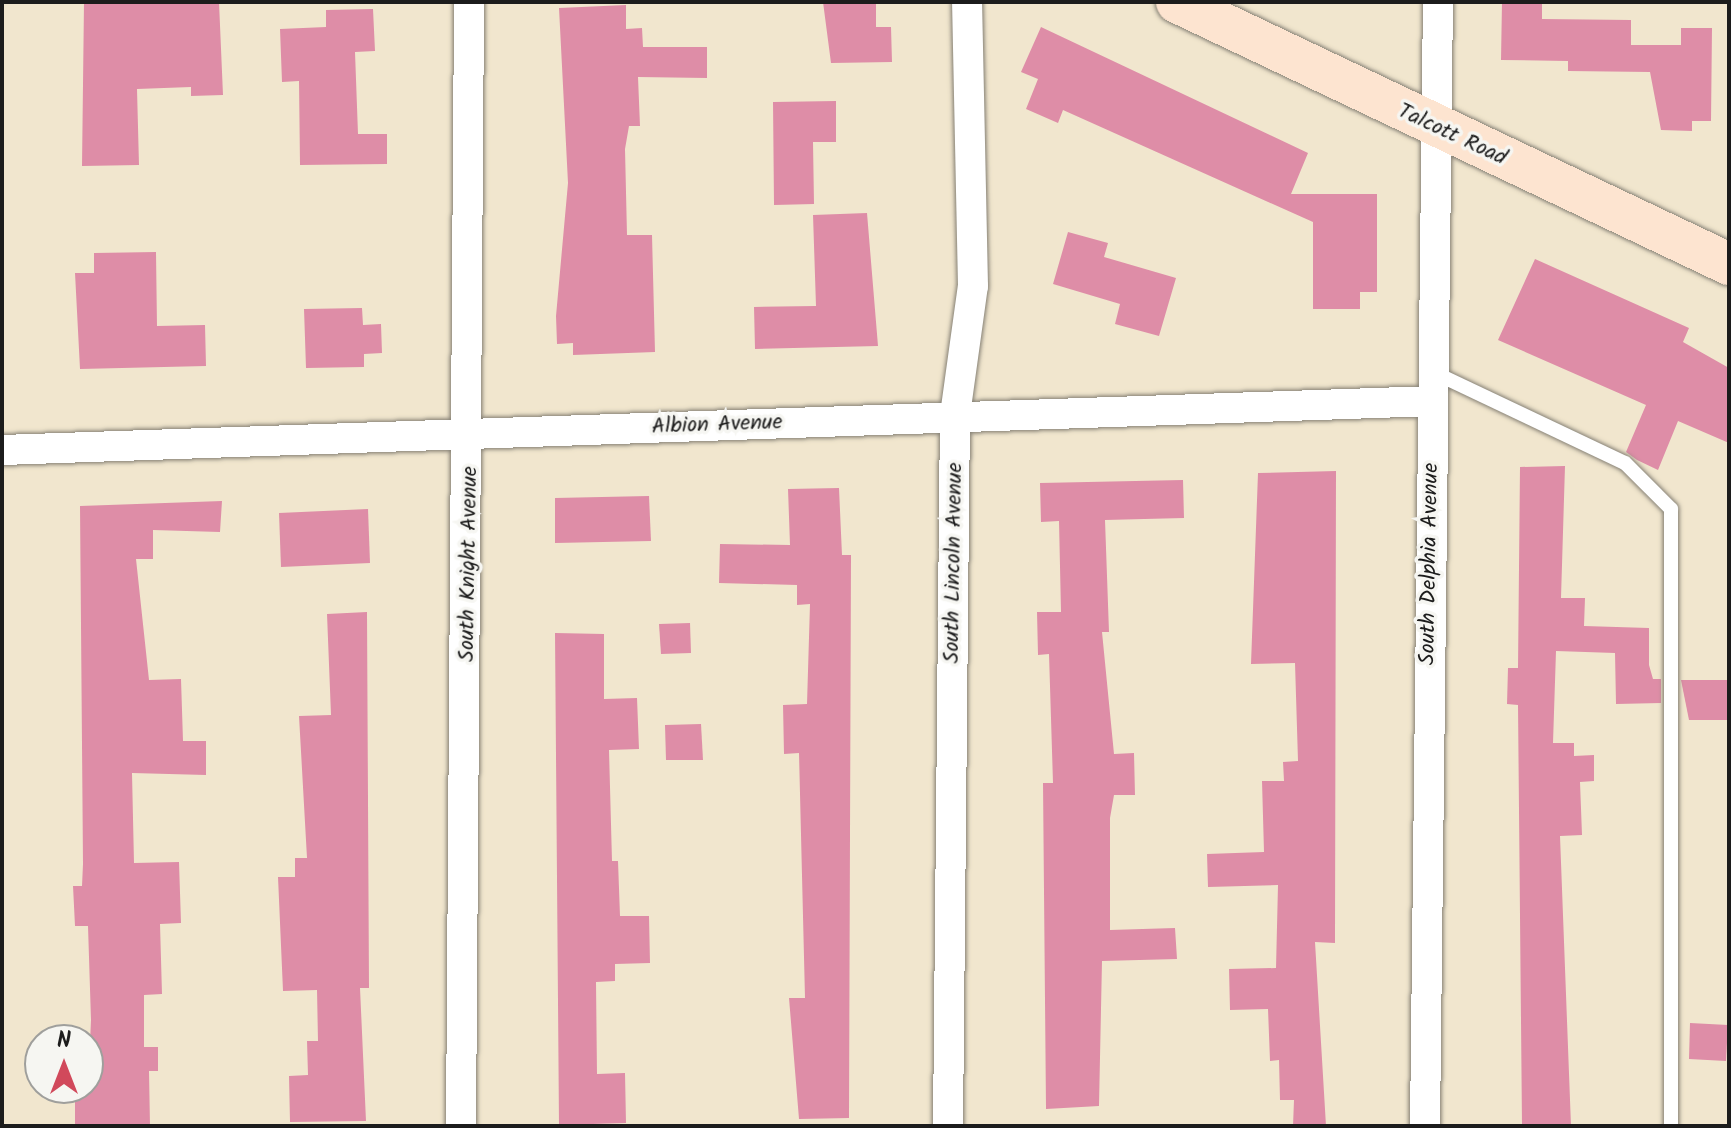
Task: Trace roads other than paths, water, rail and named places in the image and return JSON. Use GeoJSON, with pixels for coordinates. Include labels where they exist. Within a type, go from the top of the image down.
{"type":"FeatureCollection","features":[{"type":"Feature","properties":{"kind":"street","name":"South Knight Avenue"},"geometry":{"type":"LineString","coordinates":[[461,1126],[471,435],[469,2]]}},
{"type":"Feature","properties":{"kind":"street","name":"South Lincoln Avenue"},"geometry":{"type":"LineString","coordinates":[[948,1126],[955,415],[973,286],[967,2]]}},
{"type":"Feature","properties":{"kind":"street","name":"Talcott Road"},"geometry":{"type":"LineString","coordinates":[[1177,2],[1438,129],[1729,264]]}},
{"type":"Feature","properties":{"kind":"street","name":"South Delphia Avenue"},"geometry":{"type":"LineString","coordinates":[[1425,1126],[1438,2]]}},
{"type":"Feature","properties":{"kind":"street","name":"Albion Avenue"},"geometry":{"type":"LineString","coordinates":[[2,450],[955,415],[1432,386]]}},
{"type":"Feature","properties":{"kind":"lane"},"geometry":{"type":"LineString","coordinates":[[1432,386],[1625,463],[1671,509],[1671,1126]]}}]}
